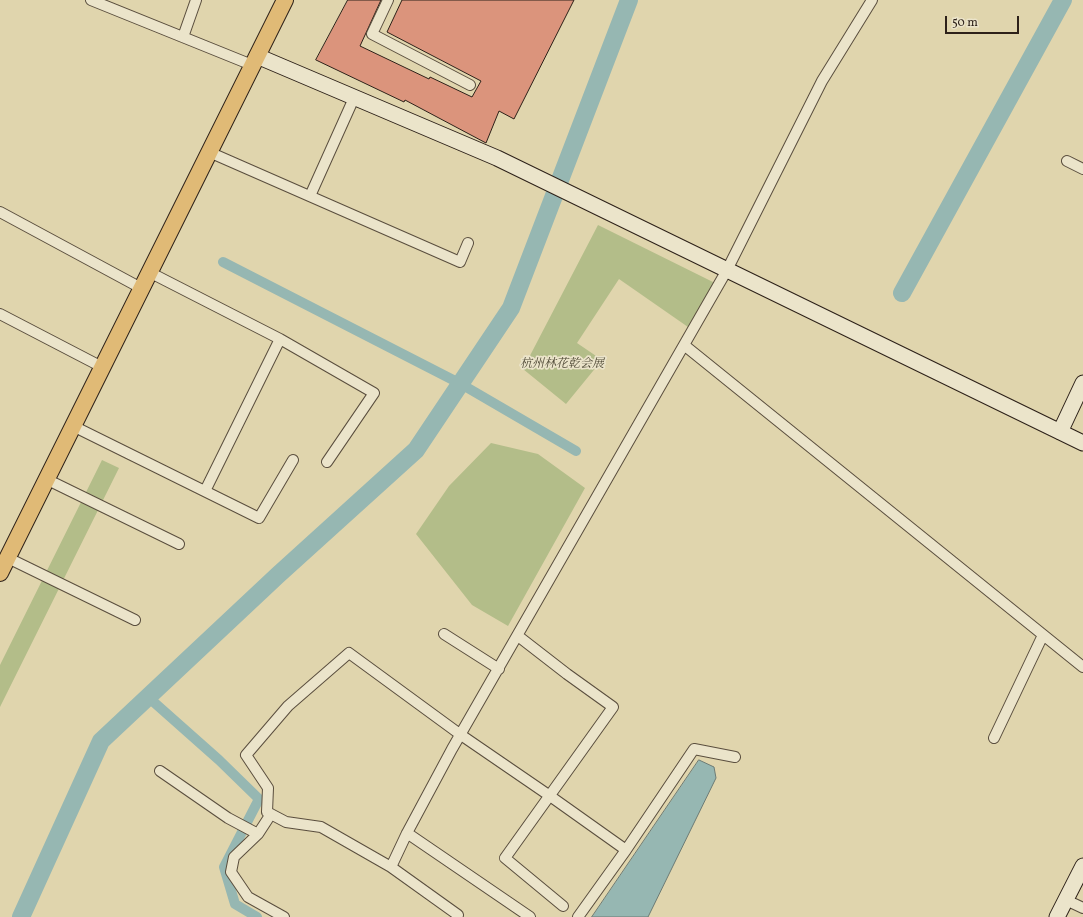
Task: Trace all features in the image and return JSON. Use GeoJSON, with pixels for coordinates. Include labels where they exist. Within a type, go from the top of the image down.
{"type":"FeatureCollection","features":[{"type":"Feature","properties":{"kind":"main road"},"geometry":{"type":"LineString","coordinates":[[0,573],[285,0]]}},
{"type":"Feature","properties":{"kind":"street"},"geometry":{"type":"LineString","coordinates":[[91,0],[182,37],[254,61],[354,98],[496,158],[1083,443]]}},
{"type":"Feature","properties":{"kind":"street"},"geometry":{"type":"LineString","coordinates":[[182,37],[196,0]]}},
{"type":"Feature","properties":{"kind":"street"},"geometry":{"type":"LineString","coordinates":[[388,0],[372,34],[470,84]]}},
{"type":"Feature","properties":{"kind":"street"},"geometry":{"type":"LineString","coordinates":[[391,867],[407,834],[461,735],[727,270],[822,81],[872,0]]}},
{"type":"Feature","properties":{"kind":"street"},"geometry":{"type":"LineString","coordinates":[[310,196],[354,98]]}},
{"type":"Feature","properties":{"kind":"street"},"geometry":{"type":"LineString","coordinates":[[209,152],[460,262],[468,243]]}},
{"type":"Feature","properties":{"kind":"street"},"geometry":{"type":"LineString","coordinates":[[1067,161],[1083,170]]}},
{"type":"Feature","properties":{"kind":"street"},"geometry":{"type":"LineString","coordinates":[[0,212],[141,288]]}},
{"type":"Feature","properties":{"kind":"street"},"geometry":{"type":"LineString","coordinates":[[149,272],[280,339],[374,393],[327,462]]}},
{"type":"Feature","properties":{"kind":"street"},"geometry":{"type":"LineString","coordinates":[[0,314],[102,367]]}},
{"type":"Feature","properties":{"kind":"street"},"geometry":{"type":"LineString","coordinates":[[205,491],[280,339]]}},
{"type":"Feature","properties":{"kind":"street"},"geometry":{"type":"LineString","coordinates":[[684,345],[1083,667]]}},
{"type":"Feature","properties":{"kind":"street"},"geometry":{"type":"LineString","coordinates":[[1060,432],[1083,383]]}},
{"type":"Feature","properties":{"kind":"street"},"geometry":{"type":"LineString","coordinates":[[73,426],[259,518],[293,460]]}},
{"type":"Feature","properties":{"kind":"street"},"geometry":{"type":"LineString","coordinates":[[46,480],[179,544]]}},
{"type":"Feature","properties":{"kind":"street"},"geometry":{"type":"LineString","coordinates":[[8,558],[135,620]]}},
{"type":"Feature","properties":{"kind":"street"},"geometry":{"type":"LineString","coordinates":[[444,634],[499,669]]}},
{"type":"Feature","properties":{"kind":"street"},"geometry":{"type":"LineString","coordinates":[[994,738],[1043,635]]}},
{"type":"Feature","properties":{"kind":"street"},"geometry":{"type":"LineString","coordinates":[[518,636],[613,707],[506,858],[563,906]]}},
{"type":"Feature","properties":{"kind":"street"},"geometry":{"type":"LineString","coordinates":[[458,915],[391,867],[321,827],[286,822],[267,812],[268,788],[246,754],[288,706],[349,653],[461,735],[626,850]]}},
{"type":"Feature","properties":{"kind":"street"},"geometry":{"type":"LineString","coordinates":[[578,917],[626,850],[694,749],[735,757]]}},
{"type":"Feature","properties":{"kind":"street"},"geometry":{"type":"LineString","coordinates":[[160,771],[228,818],[258,834]]}},
{"type":"Feature","properties":{"kind":"street"},"geometry":{"type":"LineString","coordinates":[[271,814],[258,834],[234,857],[231,872],[248,896],[284,917]]}},
{"type":"Feature","properties":{"kind":"street"},"geometry":{"type":"LineString","coordinates":[[407,834],[530,917]]}},
{"type":"Feature","properties":{"kind":"street"},"geometry":{"type":"LineString","coordinates":[[1057,917],[1083,866]]}},
{"type":"Feature","properties":{"kind":"street"},"geometry":{"type":"LineString","coordinates":[[1066,900],[1083,908]]}},
{"type":"Feature","properties":{"kind":"green space","name":"杭州林花乾会展"},"geometry":{"type":"Polygon","coordinates":[[[598,225],[715,283],[688,327],[619,279],[577,343],[602,360],[566,404],[523,369],[598,225]]]}},
{"type":"Feature","properties":{"kind":"green space"},"geometry":{"type":"Polygon","coordinates":[[[491,443],[538,454],[585,488],[508,626],[472,605],[416,534],[449,486],[491,443]]]}},
{"type":"Feature","properties":{"kind":"green space"},"geometry":{"type":"Polygon","coordinates":[[[102,460],[119,468],[0,707],[0,665],[102,460]]]}},
{"type":"Feature","properties":{"kind":"water"},"geometry":{"type":"Polygon","coordinates":[[[699,760],[714,767],[716,778],[648,917],[592,917],[699,760]]]}},
{"type":"Feature","properties":{"kind":"building"},"geometry":{"type":"Polygon","coordinates":[[[348,0],[381,0],[360,46],[429,79],[430,77],[472,97],[481,81],[387,32],[402,0],[574,0],[514,119],[499,111],[486,143],[405,100],[404,102],[316,60],[348,0]]]}},
{"type":"Feature","properties":{"kind":"waterway"},"geometry":{"type":"LineString","coordinates":[[21,917],[101,741],[278,575],[416,450],[511,308],[629,0]]}},
{"type":"Feature","properties":{"kind":"waterway"},"geometry":{"type":"LineString","coordinates":[[902,293],[1063,0]]}},
{"type":"Feature","properties":{"kind":"waterway"},"geometry":{"type":"LineString","coordinates":[[223,262],[461,384],[576,451]]}},
{"type":"Feature","properties":{"kind":"waterway"},"geometry":{"type":"LineString","coordinates":[[148,697],[219,760],[259,799],[224,867],[235,904],[257,917]]}}]}
